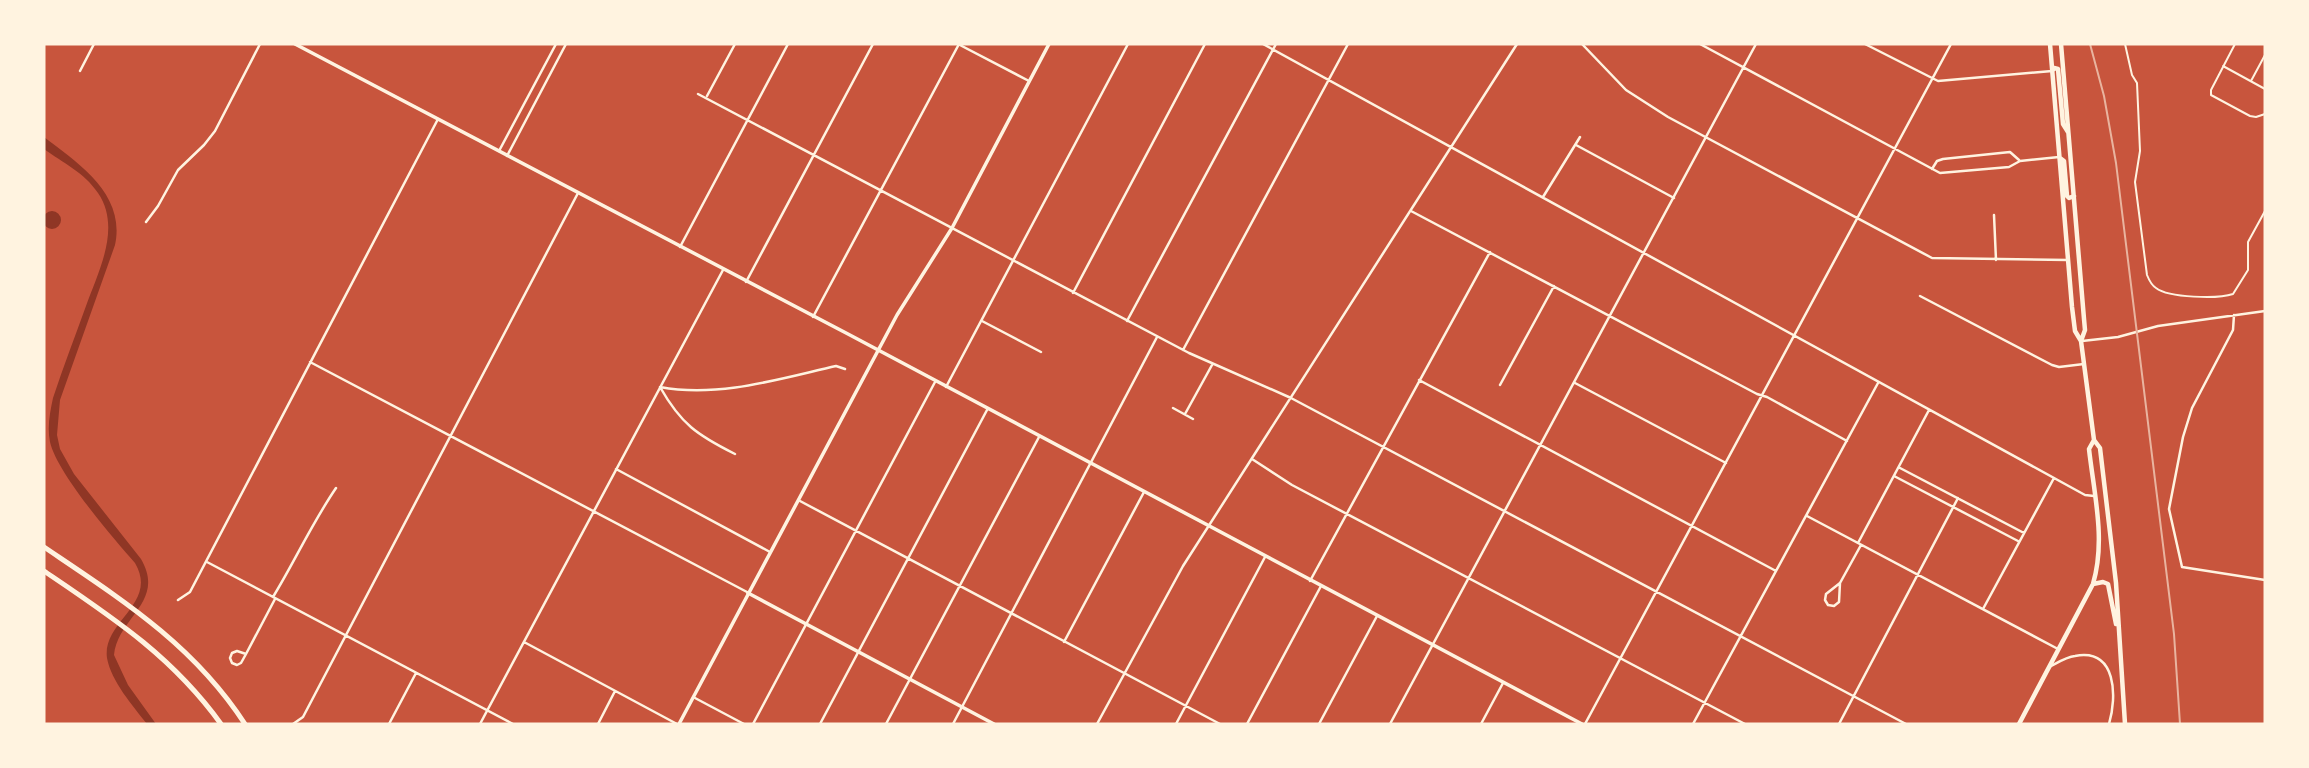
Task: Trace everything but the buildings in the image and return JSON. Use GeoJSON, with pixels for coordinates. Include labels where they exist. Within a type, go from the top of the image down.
{"type":"FeatureCollection","features":[{"type":"Feature","properties":{"kind":"highway"},"geometry":{"type":"LineString","coordinates":[[44,547],[146,616],[196,661],[245,724]]}},
{"type":"Feature","properties":{"kind":"highway"},"geometry":{"type":"LineString","coordinates":[[44,571],[134,634],[185,679],[221,724]]}},
{"type":"Feature","properties":{"kind":"main road"},"geometry":{"type":"LineString","coordinates":[[295,44],[1583,724]]}},
{"type":"Feature","properties":{"kind":"main road"},"geometry":{"type":"LineString","coordinates":[[678,724],[878,350],[914,286],[952,228],[1049,44]]}},
{"type":"Feature","properties":{"kind":"main road"},"geometry":{"type":"LineString","coordinates":[[2050,44],[2075,331],[2081,341],[2094,440],[2100,448],[2116,583],[2125,724]]}},
{"type":"Feature","properties":{"kind":"main road"},"geometry":{"type":"LineString","coordinates":[[2061,44],[2085,330],[2081,341]]}},
{"type":"Feature","properties":{"kind":"main road"},"geometry":{"type":"LineString","coordinates":[[2052,71],[2054,68],[2058,69],[2063,124],[2068,133]]}},
{"type":"Feature","properties":{"kind":"main road"},"geometry":{"type":"LineString","coordinates":[[2059,157],[2064,161],[2067,196],[2074,196]]}},
{"type":"Feature","properties":{"kind":"main road"},"geometry":{"type":"LineString","coordinates":[[2019,724],[2093,584],[2101,547],[2089,449],[2094,440]]}},
{"type":"Feature","properties":{"kind":"main road"},"geometry":{"type":"LineString","coordinates":[[2093,584],[2103,582],[2111,589],[2119,635]]}},
{"type":"Feature","properties":{"kind":"main road"},"geometry":{"type":"LineString","coordinates":[[748,593],[994,724]]}},
{"type":"Feature","properties":{"kind":"street"},"geometry":{"type":"LineString","coordinates":[[80,71],[94,44]]}},
{"type":"Feature","properties":{"kind":"street"},"geometry":{"type":"LineString","coordinates":[[146,222],[178,170],[211,136],[260,44]]}},
{"type":"Feature","properties":{"kind":"street"},"geometry":{"type":"LineString","coordinates":[[499,151],[556,44]]}},
{"type":"Feature","properties":{"kind":"street"},"geometry":{"type":"LineString","coordinates":[[507,156],[566,44]]}},
{"type":"Feature","properties":{"kind":"street"},"geometry":{"type":"LineString","coordinates":[[706,98],[735,44]]}},
{"type":"Feature","properties":{"kind":"street"},"geometry":{"type":"LineString","coordinates":[[680,247],[788,44]]}},
{"type":"Feature","properties":{"kind":"street"},"geometry":{"type":"LineString","coordinates":[[746,282],[873,44]]}},
{"type":"Feature","properties":{"kind":"street"},"geometry":{"type":"LineString","coordinates":[[813,317],[959,44],[1029,81]]}},
{"type":"Feature","properties":{"kind":"street"},"geometry":{"type":"LineString","coordinates":[[946,387],[1128,44]]}},
{"type":"Feature","properties":{"kind":"street"},"geometry":{"type":"LineString","coordinates":[[1073,293],[1205,44]]}},
{"type":"Feature","properties":{"kind":"street"},"geometry":{"type":"LineString","coordinates":[[1263,44],[2085,495],[2094,496]]}},
{"type":"Feature","properties":{"kind":"street"},"geometry":{"type":"LineString","coordinates":[[1127,321],[1276,44]]}},
{"type":"Feature","properties":{"kind":"street"},"geometry":{"type":"LineString","coordinates":[[1183,350],[1349,44]]}},
{"type":"Feature","properties":{"kind":"street"},"geometry":{"type":"LineString","coordinates":[[1097,724],[1176,579],[1517,44]]}},
{"type":"Feature","properties":{"kind":"street"},"geometry":{"type":"LineString","coordinates":[[1582,44],[1628,92],[1672,120],[1935,258],[2068,260]]}},
{"type":"Feature","properties":{"kind":"street"},"geometry":{"type":"LineString","coordinates":[[1700,44],[1931,169],[1944,173],[2009,167],[2020,161],[2059,157]]}},
{"type":"Feature","properties":{"kind":"street"},"geometry":{"type":"LineString","coordinates":[[1390,724],[1756,44]]}},
{"type":"Feature","properties":{"kind":"street"},"geometry":{"type":"LineString","coordinates":[[1865,44],[1931,80],[1940,82],[2052,71]]}},
{"type":"Feature","properties":{"kind":"street"},"geometry":{"type":"LineString","coordinates":[[1583,724],[1621,659],[1951,44]]}},
{"type":"Feature","properties":{"kind":"street"},"geometry":{"type":"LineString","coordinates":[[698,94],[1157,337],[1212,365],[1291,398],[1906,724]]}},
{"type":"Feature","properties":{"kind":"street"},"geometry":{"type":"LineString","coordinates":[[178,600],[190,592],[438,119]]}},
{"type":"Feature","properties":{"kind":"street"},"geometry":{"type":"LineString","coordinates":[[1543,197],[1580,137]]}},
{"type":"Feature","properties":{"kind":"street"},"geometry":{"type":"LineString","coordinates":[[1576,145],[1674,198]]}},
{"type":"Feature","properties":{"kind":"street"},"geometry":{"type":"LineString","coordinates":[[1931,169],[1937,161],[1943,159],[2008,152],[2020,161]]}},
{"type":"Feature","properties":{"kind":"street"},"geometry":{"type":"LineString","coordinates":[[293,724],[303,717],[578,193]]}},
{"type":"Feature","properties":{"kind":"street"},"geometry":{"type":"LineString","coordinates":[[1411,211],[1847,441]]}},
{"type":"Feature","properties":{"kind":"street"},"geometry":{"type":"LineString","coordinates":[[1994,215],[1996,260]]}},
{"type":"Feature","properties":{"kind":"street"},"geometry":{"type":"LineString","coordinates":[[1310,581],[1490,252]]}},
{"type":"Feature","properties":{"kind":"street"},"geometry":{"type":"LineString","coordinates":[[480,724],[723,270]]}},
{"type":"Feature","properties":{"kind":"street"},"geometry":{"type":"LineString","coordinates":[[1500,385],[1554,286]]}},
{"type":"Feature","properties":{"kind":"street"},"geometry":{"type":"LineString","coordinates":[[1920,296],[2052,365],[2059,367],[2084,364]]}},
{"type":"Feature","properties":{"kind":"street"},"geometry":{"type":"LineString","coordinates":[[2081,341],[2119,337],[2166,325],[2265,311]]}},
{"type":"Feature","properties":{"kind":"street"},"geometry":{"type":"LineString","coordinates":[[2234,316],[2232,333],[2189,414],[2169,509],[2182,568],[2265,579]]}},
{"type":"Feature","properties":{"kind":"street"},"geometry":{"type":"LineString","coordinates":[[981,320],[1041,352]]}},
{"type":"Feature","properties":{"kind":"street"},"geometry":{"type":"LineString","coordinates":[[953,724],[1157,337]]}},
{"type":"Feature","properties":{"kind":"street"},"geometry":{"type":"LineString","coordinates":[[310,362],[748,593]]}},
{"type":"Feature","properties":{"kind":"street"},"geometry":{"type":"LineString","coordinates":[[1185,414],[1212,365]]}},
{"type":"Feature","properties":{"kind":"street"},"geometry":{"type":"LineString","coordinates":[[660,387],[732,387],[774,381],[836,366],[845,369]]}},
{"type":"Feature","properties":{"kind":"street"},"geometry":{"type":"LineString","coordinates":[[1419,380],[1776,571]]}},
{"type":"Feature","properties":{"kind":"street"},"geometry":{"type":"LineString","coordinates":[[753,724],[935,382]]}},
{"type":"Feature","properties":{"kind":"street"},"geometry":{"type":"LineString","coordinates":[[1693,724],[1879,382]]}},
{"type":"Feature","properties":{"kind":"street"},"geometry":{"type":"LineString","coordinates":[[1575,383],[1726,463]]}},
{"type":"Feature","properties":{"kind":"street"},"geometry":{"type":"LineString","coordinates":[[660,387],[672,409],[687,425],[706,439],[735,454]]}},
{"type":"Feature","properties":{"kind":"street"},"geometry":{"type":"LineString","coordinates":[[1173,408],[1194,419]]}},
{"type":"Feature","properties":{"kind":"street"},"geometry":{"type":"LineString","coordinates":[[820,724],[987,410]]}},
{"type":"Feature","properties":{"kind":"street"},"geometry":{"type":"LineString","coordinates":[[1840,583],[1826,594],[1828,605],[1839,602],[1840,583],[1930,410]]}},
{"type":"Feature","properties":{"kind":"street"},"geometry":{"type":"LineString","coordinates":[[886,724],[1039,437]]}},
{"type":"Feature","properties":{"kind":"street"},"geometry":{"type":"LineString","coordinates":[[1252,459],[1292,485],[1745,724]]}},
{"type":"Feature","properties":{"kind":"street"},"geometry":{"type":"LineString","coordinates":[[1899,467],[2024,533]]}},
{"type":"Feature","properties":{"kind":"street"},"geometry":{"type":"LineString","coordinates":[[616,469],[770,552]]}},
{"type":"Feature","properties":{"kind":"street"},"geometry":{"type":"LineString","coordinates":[[1894,476],[2020,542]]}},
{"type":"Feature","properties":{"kind":"street"},"geometry":{"type":"LineString","coordinates":[[1983,609],[2054,478]]}},
{"type":"Feature","properties":{"kind":"street"},"geometry":{"type":"LineString","coordinates":[[246,654],[235,651],[230,660],[239,664],[246,654],[313,521],[336,488]]}},
{"type":"Feature","properties":{"kind":"street"},"geometry":{"type":"LineString","coordinates":[[1064,642],[1144,492]]}},
{"type":"Feature","properties":{"kind":"street"},"geometry":{"type":"LineString","coordinates":[[1839,724],[1958,498]]}},
{"type":"Feature","properties":{"kind":"street"},"geometry":{"type":"LineString","coordinates":[[798,500],[1220,724]]}},
{"type":"Feature","properties":{"kind":"street"},"geometry":{"type":"LineString","coordinates":[[1807,516],[2059,649]]}},
{"type":"Feature","properties":{"kind":"street"},"geometry":{"type":"LineString","coordinates":[[1175,724],[1265,557]]}},
{"type":"Feature","properties":{"kind":"street"},"geometry":{"type":"LineString","coordinates":[[206,562],[513,724]]}},
{"type":"Feature","properties":{"kind":"street"},"geometry":{"type":"LineString","coordinates":[[1247,724],[1321,586]]}},
{"type":"Feature","properties":{"kind":"street"},"geometry":{"type":"LineString","coordinates":[[1319,724],[1377,616]]}},
{"type":"Feature","properties":{"kind":"street"},"geometry":{"type":"LineString","coordinates":[[524,642],[678,724]]}},
{"type":"Feature","properties":{"kind":"street"},"geometry":{"type":"LineString","coordinates":[[2049,667],[2066,658],[2080,655],[2093,657],[2103,663],[2113,682],[2114,705],[2109,724]]}},
{"type":"Feature","properties":{"kind":"street"},"geometry":{"type":"LineString","coordinates":[[389,724],[416,673]]}},
{"type":"Feature","properties":{"kind":"street"},"geometry":{"type":"LineString","coordinates":[[1480,724],[1503,683]]}},
{"type":"Feature","properties":{"kind":"street"},"geometry":{"type":"LineString","coordinates":[[598,724],[615,691]]}},
{"type":"Feature","properties":{"kind":"street"},"geometry":{"type":"LineString","coordinates":[[693,697],[744,724]]}},
{"type":"Feature","properties":{"kind":"lane"},"geometry":{"type":"LineString","coordinates":[[2125,44],[2132,75],[2137,82],[2140,151],[2136,182],[2147,275],[2153,286],[2161,291],[2187,296],[2227,296],[2236,292],[2249,268],[2249,239],[2265,211]]}},
{"type":"Feature","properties":{"kind":"lane"},"geometry":{"type":"LineString","coordinates":[[2235,44],[2211,90],[2213,96],[2250,116],[2259,117],[2265,114]]}},
{"type":"Feature","properties":{"kind":"lane"},"geometry":{"type":"LineString","coordinates":[[2251,81],[2265,55]]}},
{"type":"Feature","properties":{"kind":"lane"},"geometry":{"type":"LineString","coordinates":[[2223,66],[2265,89]]}},
{"type":"Feature","properties":{"kind":"shaded area"},"geometry":{"type":"Polygon","coordinates":[[[44,137],[96,182],[113,210],[117,227],[115,245],[60,400],[57,435],[60,449],[74,474],[141,559],[147,574],[148,587],[144,598],[123,630],[114,655],[128,685],[156,724],[147,724],[129,701],[113,675],[107,658],[113,633],[140,590],[140,577],[135,563],[74,487],[50,442],[49,425],[53,398],[101,265],[108,235],[108,221],[98,193],[80,174],[44,149],[44,137]]]}},
{"type":"Feature","properties":{"kind":"shaded area"},"geometry":{"type":"Polygon","coordinates":[[[48,211],[56,211],[61,220],[59,227],[48,229],[43,224],[43,216],[48,211]]]}},
{"type":"Feature","properties":{"kind":"railway"},"geometry":{"type":"LineString","coordinates":[[2090,44],[2104,96],[2116,163],[2174,634],[2180,724]]}}]}
